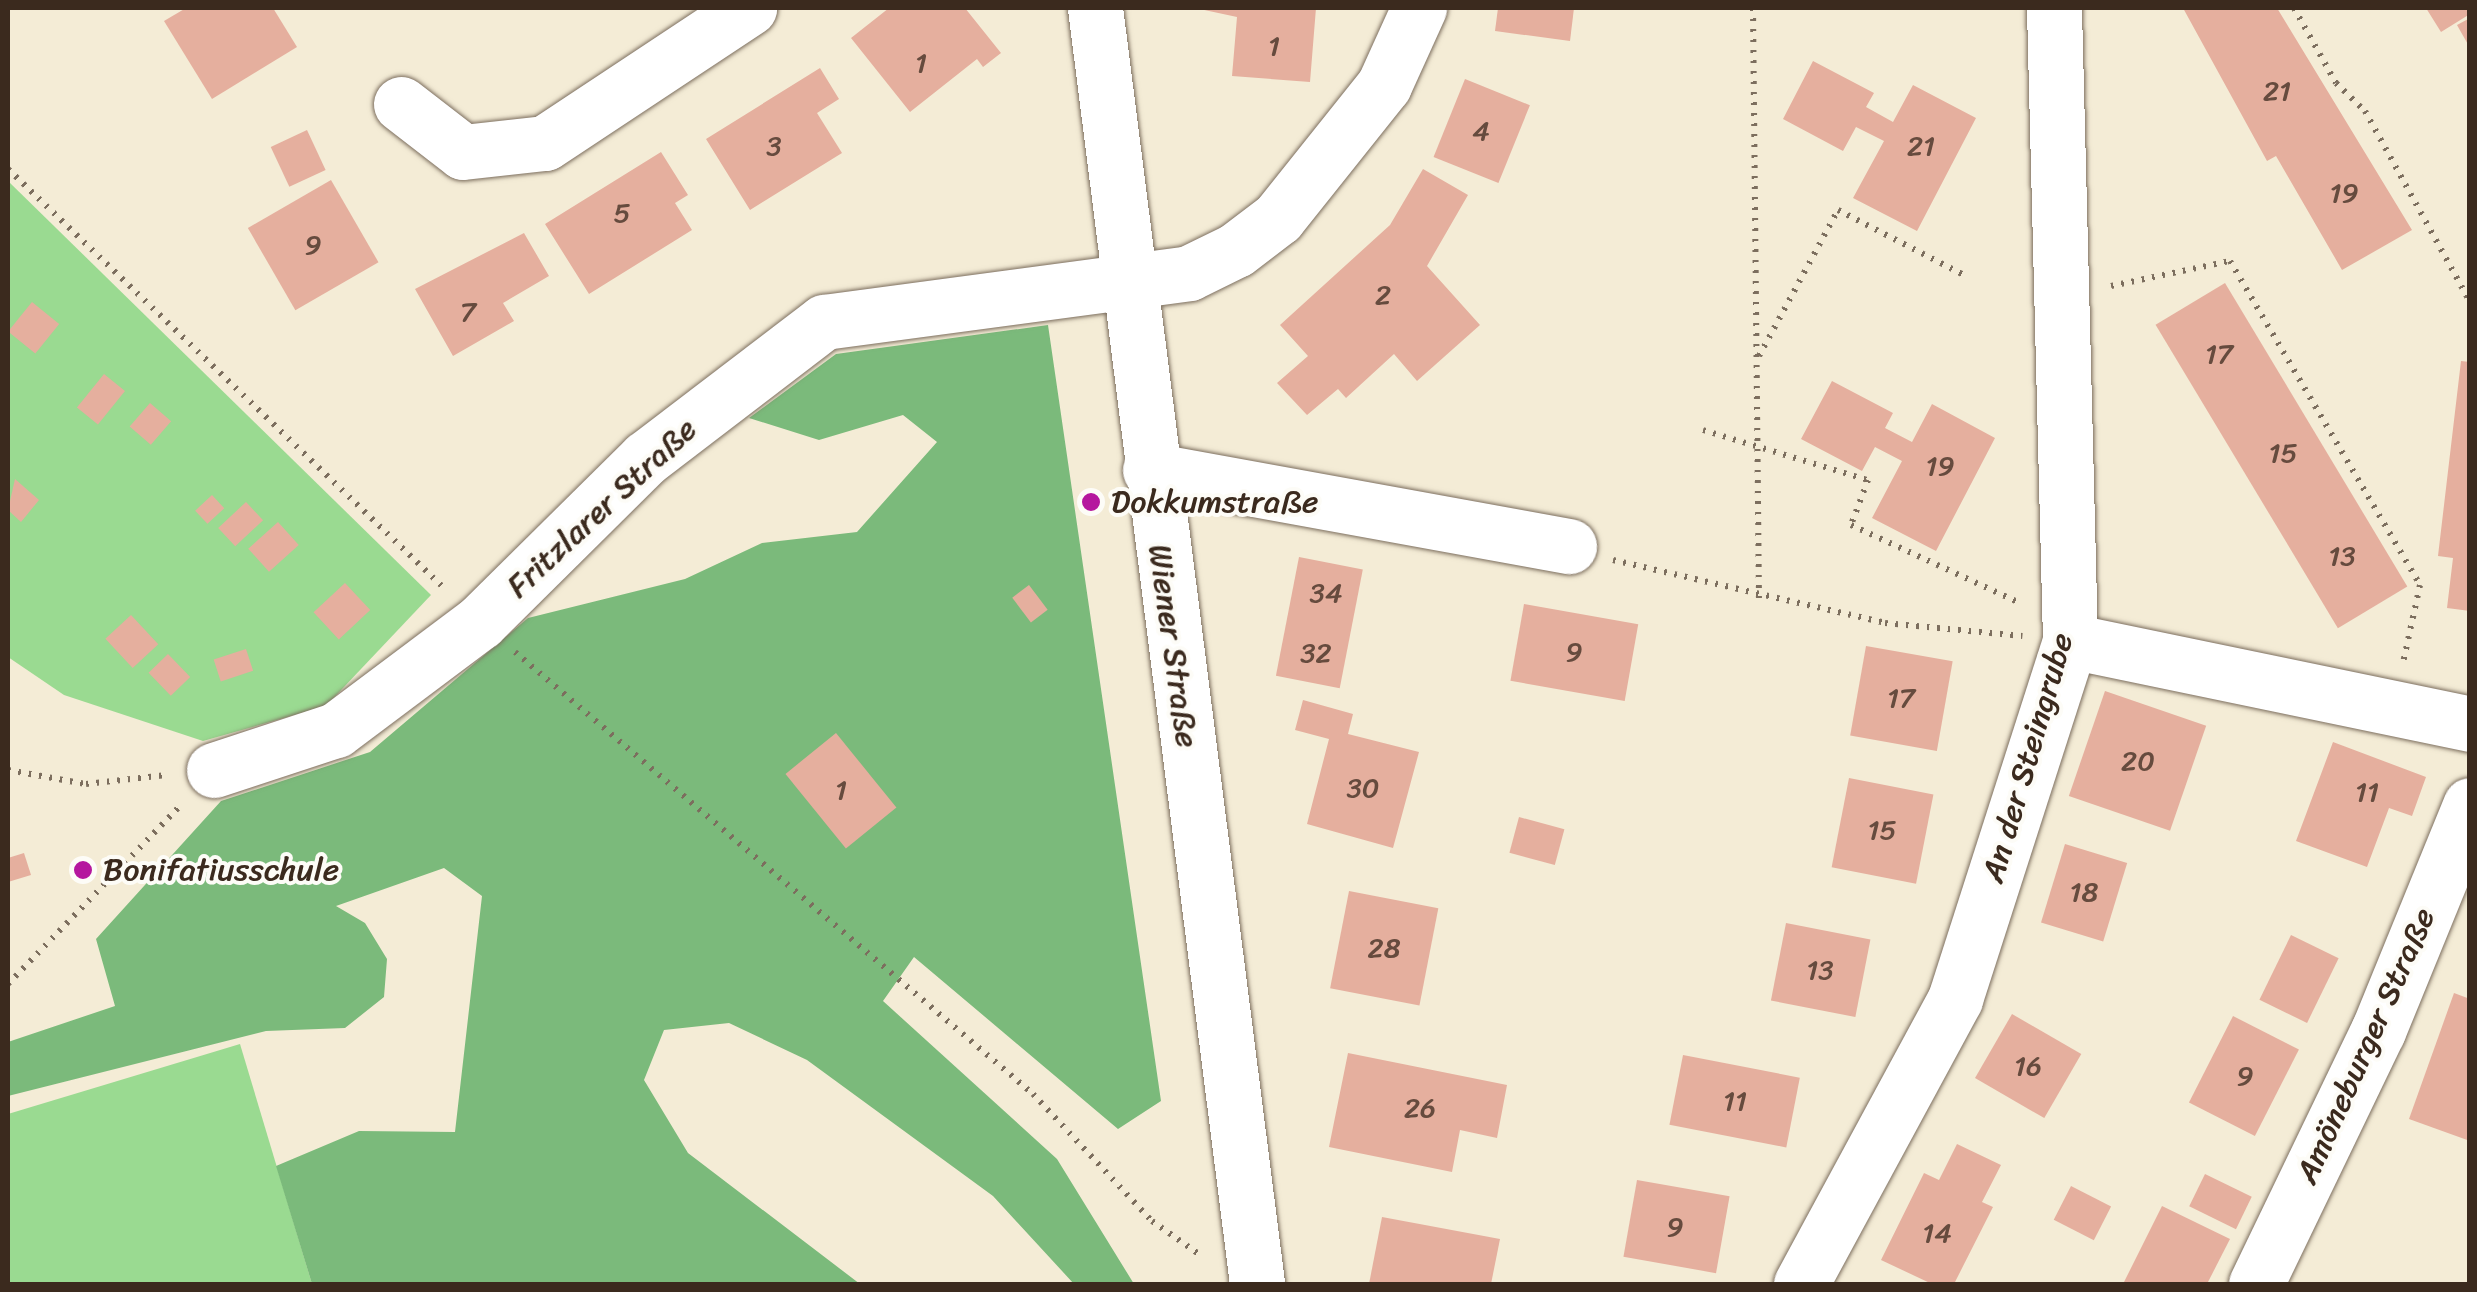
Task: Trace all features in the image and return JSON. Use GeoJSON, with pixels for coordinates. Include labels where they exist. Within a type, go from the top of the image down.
{"type":"FeatureCollection","features":[{"type":"Feature","properties":{"kind":"street"},"geometry":{"type":"LineString","coordinates":[[401,104],[463,152],[544,143],[749,8]]}},
{"type":"Feature","properties":{"kind":"street","name":"Wiener Straße"},"geometry":{"type":"LineString","coordinates":[[1095,8],[1150,470],[1235,1274]]}},
{"type":"Feature","properties":{"kind":"street"},"geometry":{"type":"LineString","coordinates":[[1126,280],[1188,273],[1278,218],[1384,85],[1419,8]]}},
{"type":"Feature","properties":{"kind":"street","name":"An der Steingrube"},"geometry":{"type":"LineString","coordinates":[[1800,1284],[1955,999],[2069,625],[2054,8]]}},
{"type":"Feature","properties":{"kind":"street","name":"Fritzlarer Straße"},"geometry":{"type":"LineString","coordinates":[[214,770],[336,730],[480,622],[646,458],[824,322],[1126,280]]}},
{"type":"Feature","properties":{"kind":"street"},"geometry":{"type":"LineString","coordinates":[[1150,470],[1568,546]]}},
{"type":"Feature","properties":{"kind":"street"},"geometry":{"type":"LineString","coordinates":[[2069,625],[2470,724]]}},
{"type":"Feature","properties":{"kind":"street","name":"Amöneburger Straße"},"geometry":{"type":"LineString","coordinates":[[2256,1284],[2378,1031],[2470,805]]}},
{"type":"Feature","properties":{"kind":"path"},"geometry":{"type":"LineString","coordinates":[[1753,8],[1760,598]]}},
{"type":"Feature","properties":{"kind":"path"},"geometry":{"type":"LineString","coordinates":[[2294,8],[2336,83],[2365,111],[2470,302]]}},
{"type":"Feature","properties":{"kind":"path"},"geometry":{"type":"LineString","coordinates":[[8,169],[480,622],[1033,1094],[1152,1221],[1235,1274]]}},
{"type":"Feature","properties":{"kind":"path"},"geometry":{"type":"LineString","coordinates":[[1759,358],[1838,210],[1962,274]]}},
{"type":"Feature","properties":{"kind":"path"},"geometry":{"type":"LineString","coordinates":[[2060,297],[2230,261],[2420,585],[2393,708]]}},
{"type":"Feature","properties":{"kind":"path"},"geometry":{"type":"LineString","coordinates":[[1703,430],[1868,480],[1851,525],[2000,601],[2069,625]]}},
{"type":"Feature","properties":{"kind":"path"},"geometry":{"type":"LineString","coordinates":[[1568,546],[1760,598],[1885,623],[2069,625]]}},
{"type":"Feature","properties":{"kind":"path"},"geometry":{"type":"LineString","coordinates":[[9,772],[86,784],[214,770]]}},
{"type":"Feature","properties":{"kind":"path"},"geometry":{"type":"LineString","coordinates":[[8,984],[214,770]]}},
{"type":"Feature","properties":{"kind":"green space"},"geometry":{"type":"Polygon","coordinates":[[[8,181],[431,595],[326,706],[203,741],[64,695],[8,657],[8,181]]]}},
{"type":"Feature","properties":{"kind":"green space"},"geometry":{"type":"Polygon","coordinates":[[[1048,325],[1161,1101],[1118,1129],[914,957],[883,1001],[1057,1159],[1134,1284],[1074,1284],[993,1196],[807,1060],[729,1023],[664,1030],[644,1080],[688,1153],[860,1284],[312,1284],[276,1166],[359,1131],[455,1132],[482,896],[444,868],[336,906],[365,923],[387,959],[384,997],[345,1028],[266,1031],[8,1096],[8,1042],[115,1006],[96,939],[221,801],[370,752],[528,618],[685,579],[762,543],[857,532],[937,442],[903,415],[819,440],[749,418],[836,354],[1048,325]]]}},
{"type":"Feature","properties":{"kind":"green space"},"geometry":{"type":"Polygon","coordinates":[[[240,1044],[312,1284],[8,1284],[8,1114],[240,1044]]]}},
{"type":"Feature","properties":{"kind":"building"},"geometry":{"type":"Polygon","coordinates":[[[186,8],[273,8],[297,47],[212,99],[164,21],[186,8]]]}},
{"type":"Feature","properties":{"kind":"building"},"geometry":{"type":"Polygon","coordinates":[[[889,8],[965,8],[1001,53],[983,67],[977,59],[910,112],[851,38],[889,8]]]}},
{"type":"Feature","properties":{"kind":"building"},"geometry":{"type":"Polygon","coordinates":[[[1195,8],[1316,8],[1310,82],[1232,76],[1237,17],[1195,8]]]}},
{"type":"Feature","properties":{"kind":"building"},"geometry":{"type":"Polygon","coordinates":[[[1498,8],[1574,8],[1570,41],[1495,31],[1498,8]]]}},
{"type":"Feature","properties":{"kind":"building"},"geometry":{"type":"Polygon","coordinates":[[[2183,8],[2277,8],[2412,230],[2342,270],[2276,156],[2267,161],[2183,8]]]}},
{"type":"Feature","properties":{"kind":"building"},"geometry":{"type":"Polygon","coordinates":[[[2426,8],[2470,8],[2470,14],[2441,32],[2426,8]]]}},
{"type":"Feature","properties":{"kind":"building"},"geometry":{"type":"Polygon","coordinates":[[[2470,18],[2470,48],[2457,25],[2470,18]]]}},
{"type":"Feature","properties":{"kind":"building"},"geometry":{"type":"Polygon","coordinates":[[[1813,61],[1874,93],[1866,107],[1893,122],[1913,85],[1976,118],[1917,231],[1853,198],[1884,141],[1856,127],[1843,151],[1783,119],[1813,61]]]}},
{"type":"Feature","properties":{"kind":"building"},"geometry":{"type":"Polygon","coordinates":[[[820,68],[839,99],[817,113],[842,153],[750,210],[706,139],[820,68]]]}},
{"type":"Feature","properties":{"kind":"building"},"geometry":{"type":"Polygon","coordinates":[[[1465,79],[1530,105],[1498,183],[1434,157],[1465,79]]]}},
{"type":"Feature","properties":{"kind":"building"},"geometry":{"type":"Polygon","coordinates":[[[307,130],[326,170],[289,187],[271,147],[307,130]]]}},
{"type":"Feature","properties":{"kind":"building"},"geometry":{"type":"Polygon","coordinates":[[[661,152],[688,195],[675,203],[692,230],[589,294],[545,224],[661,152]]]}},
{"type":"Feature","properties":{"kind":"building"},"geometry":{"type":"Polygon","coordinates":[[[1423,169],[1468,195],[1427,266],[1480,325],[1417,381],[1394,354],[1346,398],[1338,389],[1307,415],[1277,383],[1308,356],[1280,325],[1390,225],[1423,169]]]}},
{"type":"Feature","properties":{"kind":"building"},"geometry":{"type":"Polygon","coordinates":[[[331,180],[379,262],[295,310],[248,228],[331,180]]]}},
{"type":"Feature","properties":{"kind":"building"},"geometry":{"type":"Polygon","coordinates":[[[524,233],[549,276],[503,303],[514,321],[453,356],[415,289],[524,233]]]}},
{"type":"Feature","properties":{"kind":"building"},"geometry":{"type":"Polygon","coordinates":[[[2225,283],[2407,586],[2338,628],[2156,325],[2225,283]]]}},
{"type":"Feature","properties":{"kind":"building"},"geometry":{"type":"Polygon","coordinates":[[[32,302],[59,324],[35,354],[8,332],[32,302]]]}},
{"type":"Feature","properties":{"kind":"building"},"geometry":{"type":"Polygon","coordinates":[[[2461,361],[2470,362],[2470,611],[2447,608],[2453,558],[2438,556],[2461,361]]]}},
{"type":"Feature","properties":{"kind":"building"},"geometry":{"type":"Polygon","coordinates":[[[104,374],[125,391],[98,424],[77,407],[104,374]]]}},
{"type":"Feature","properties":{"kind":"building"},"geometry":{"type":"Polygon","coordinates":[[[1832,381],[1893,413],[1885,428],[1912,442],[1932,404],[1995,438],[1936,551],[1872,518],[1902,461],[1875,447],[1862,471],[1801,439],[1832,381]]]}},
{"type":"Feature","properties":{"kind":"building"},"geometry":{"type":"Polygon","coordinates":[[[150,403],[171,421],[151,445],[130,426],[150,403]]]}},
{"type":"Feature","properties":{"kind":"building"},"geometry":{"type":"Polygon","coordinates":[[[15,479],[39,500],[21,522],[8,510],[15,479]]]}},
{"type":"Feature","properties":{"kind":"building"},"geometry":{"type":"Polygon","coordinates":[[[212,495],[224,508],[207,524],[195,511],[212,495]]]}},
{"type":"Feature","properties":{"kind":"building"},"geometry":{"type":"Polygon","coordinates":[[[246,502],[263,520],[235,546],[218,528],[246,502]]]}},
{"type":"Feature","properties":{"kind":"building"},"geometry":{"type":"Polygon","coordinates":[[[278,522],[299,545],[269,572],[248,549],[278,522]]]}},
{"type":"Feature","properties":{"kind":"building"},"geometry":{"type":"Polygon","coordinates":[[[1299,557],[1363,569],[1340,688],[1276,676],[1299,557]]]}},
{"type":"Feature","properties":{"kind":"building"},"geometry":{"type":"Polygon","coordinates":[[[345,583],[370,610],[339,639],[314,612],[345,583]]]}},
{"type":"Feature","properties":{"kind":"building"},"geometry":{"type":"Polygon","coordinates":[[[1029,585],[1048,610],[1031,622],[1012,598],[1029,585]]]}},
{"type":"Feature","properties":{"kind":"building"},"geometry":{"type":"Polygon","coordinates":[[[1524,604],[1638,624],[1625,701],[1510,681],[1524,604]]]}},
{"type":"Feature","properties":{"kind":"building"},"geometry":{"type":"Polygon","coordinates":[[[131,615],[158,644],[133,668],[105,639],[131,615]]]}},
{"type":"Feature","properties":{"kind":"building"},"geometry":{"type":"Polygon","coordinates":[[[1866,646],[1953,661],[1937,751],[1850,736],[1866,646]]]}},
{"type":"Feature","properties":{"kind":"building"},"geometry":{"type":"Polygon","coordinates":[[[246,649],[253,671],[221,681],[214,660],[246,649]]]}},
{"type":"Feature","properties":{"kind":"building"},"geometry":{"type":"Polygon","coordinates":[[[168,654],[190,677],[171,696],[149,673],[168,654]]]}},
{"type":"Feature","properties":{"kind":"building"},"geometry":{"type":"Polygon","coordinates":[[[2105,691],[2206,726],[2170,831],[2069,796],[2105,691]]]}},
{"type":"Feature","properties":{"kind":"building"},"geometry":{"type":"Polygon","coordinates":[[[1303,700],[1353,714],[1348,734],[1419,752],[1393,848],[1307,824],[1329,739],[1295,730],[1303,700]]]}},
{"type":"Feature","properties":{"kind":"building"},"geometry":{"type":"Polygon","coordinates":[[[836,733],[896,808],[846,849],[785,774],[836,733]]]}},
{"type":"Feature","properties":{"kind":"building"},"geometry":{"type":"Polygon","coordinates":[[[2333,742],[2426,777],[2412,816],[2389,808],[2367,867],[2296,841],[2333,742]]]}},
{"type":"Feature","properties":{"kind":"building"},"geometry":{"type":"Polygon","coordinates":[[[1849,778],[1933,794],[1916,884],[1832,867],[1849,778]]]}},
{"type":"Feature","properties":{"kind":"building"},"geometry":{"type":"Polygon","coordinates":[[[1519,817],[1564,829],[1555,865],[1509,853],[1519,817]]]}},
{"type":"Feature","properties":{"kind":"building"},"geometry":{"type":"Polygon","coordinates":[[[2065,844],[2127,863],[2103,941],[2041,922],[2065,844]]]}},
{"type":"Feature","properties":{"kind":"building"},"geometry":{"type":"Polygon","coordinates":[[[24,853],[31,875],[8,882],[8,858],[24,853]]]}},
{"type":"Feature","properties":{"kind":"building"},"geometry":{"type":"Polygon","coordinates":[[[1349,891],[1438,908],[1419,1006],[1330,988],[1349,891]]]}},
{"type":"Feature","properties":{"kind":"building"},"geometry":{"type":"Polygon","coordinates":[[[1786,923],[1870,939],[1855,1017],[1771,1001],[1786,923]]]}},
{"type":"Feature","properties":{"kind":"building"},"geometry":{"type":"Polygon","coordinates":[[[2291,935],[2339,958],[2307,1023],[2259,1000],[2291,935]]]}},
{"type":"Feature","properties":{"kind":"building"},"geometry":{"type":"Polygon","coordinates":[[[2454,993],[2470,999],[2470,1141],[2409,1119],[2454,993]]]}},
{"type":"Feature","properties":{"kind":"building"},"geometry":{"type":"Polygon","coordinates":[[[2012,1014],[2081,1054],[2044,1118],[1975,1078],[2012,1014]]]}},
{"type":"Feature","properties":{"kind":"building"},"geometry":{"type":"Polygon","coordinates":[[[2233,1016],[2299,1050],[2255,1136],[2189,1102],[2233,1016]]]}},
{"type":"Feature","properties":{"kind":"building"},"geometry":{"type":"Polygon","coordinates":[[[1348,1053],[1507,1085],[1497,1138],[1460,1130],[1452,1172],[1329,1147],[1348,1053]]]}},
{"type":"Feature","properties":{"kind":"building"},"geometry":{"type":"Polygon","coordinates":[[[1683,1055],[1800,1078],[1786,1147],[1669,1125],[1683,1055]]]}},
{"type":"Feature","properties":{"kind":"building"},"geometry":{"type":"Polygon","coordinates":[[[1957,1144],[2001,1165],[1982,1202],[1993,1207],[1954,1284],[1932,1284],[1881,1260],[1924,1173],[1939,1180],[1957,1144]]]}},
{"type":"Feature","properties":{"kind":"building"},"geometry":{"type":"Polygon","coordinates":[[[2205,1174],[2252,1197],[2236,1229],[2189,1206],[2205,1174]]]}},
{"type":"Feature","properties":{"kind":"building"},"geometry":{"type":"Polygon","coordinates":[[[1637,1180],[1730,1196],[1716,1273],[1623,1257],[1637,1180]]]}},
{"type":"Feature","properties":{"kind":"building"},"geometry":{"type":"Polygon","coordinates":[[[2071,1186],[2111,1206],[2094,1240],[2054,1220],[2071,1186]]]}},
{"type":"Feature","properties":{"kind":"building"},"geometry":{"type":"Polygon","coordinates":[[[2162,1206],[2230,1239],[2207,1284],[2123,1284],[2162,1206]]]}},
{"type":"Feature","properties":{"kind":"building"},"geometry":{"type":"Polygon","coordinates":[[[1382,1217],[1500,1239],[1491,1284],[1369,1284],[1382,1217]]]}},
{"type":"Feature","properties":{"kind":"place","name":"Dokkumstraße"},"geometry":{"type":"Point","coordinates":[1091,502]}},
{"type":"Feature","properties":{"kind":"place","name":"Bonifatiusschule"},"geometry":{"type":"Point","coordinates":[83,870]}}]}
